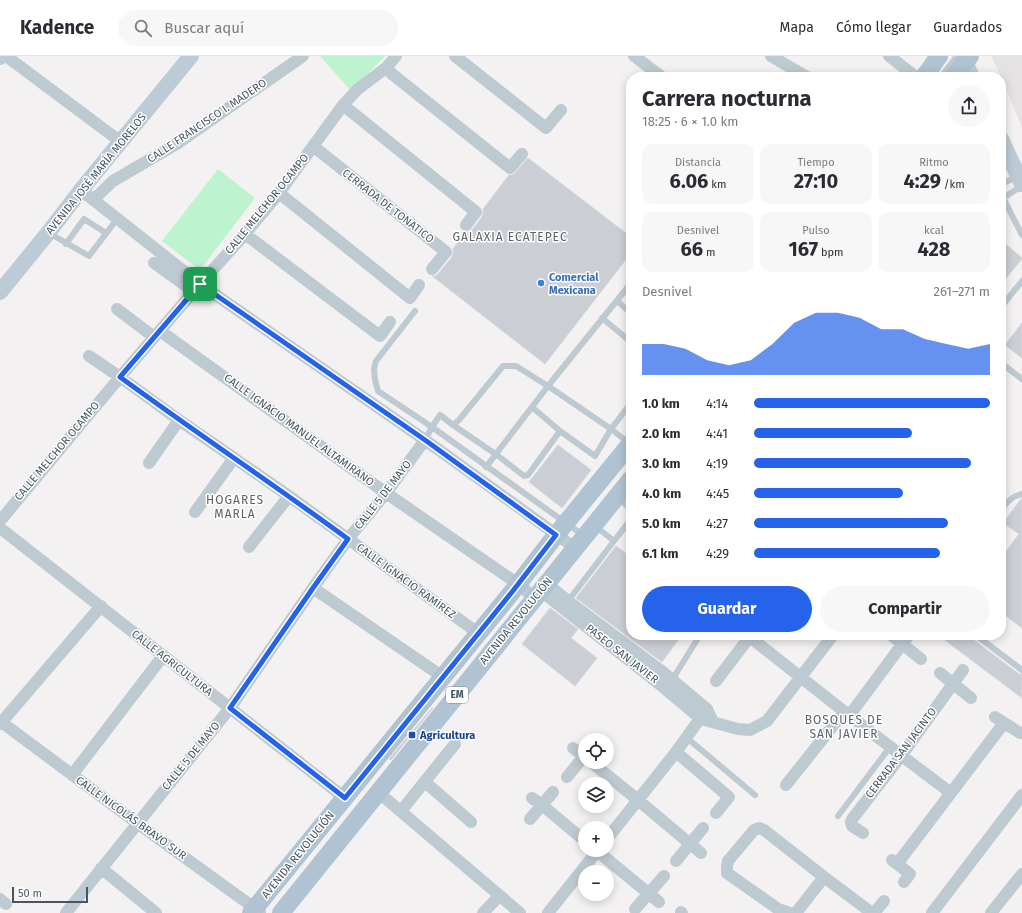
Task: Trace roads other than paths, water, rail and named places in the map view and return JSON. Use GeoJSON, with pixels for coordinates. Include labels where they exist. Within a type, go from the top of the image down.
{"type":"FeatureCollection","features":[{"type":"Feature","properties":{"kind":"main road","name":"AVENIDA JOSÉ MARÍA MORELOS"},"geometry":{"type":"LineString","coordinates":[[0,292],[48,233],[80,190],[191,56]]}},
{"type":"Feature","properties":{"kind":"main road"},"geometry":{"type":"LineString","coordinates":[[933,72],[944,66],[965,61]]}},
{"type":"Feature","properties":{"kind":"main road"},"geometry":{"type":"LineString","coordinates":[[1006,150],[1021,182]]}},
{"type":"Feature","properties":{"kind":"main road","name":"AVENIDA REVOLUCIÓN"},"geometry":{"type":"LineString","coordinates":[[281,913],[378,792],[533,588],[572,535],[626,451]]}},
{"type":"Feature","properties":{"kind":"main road","name":"AVENIDA REVOLUCIÓN"},"geometry":{"type":"LineString","coordinates":[[257,912],[345,798],[478,633],[533,588],[572,535],[616,497],[626,483]]}},
{"type":"Feature","properties":{"kind":"street"},"geometry":{"type":"LineString","coordinates":[[6,56],[121,142]]}},
{"type":"Feature","properties":{"kind":"street","name":"CALLE FRANCISCO I. MADERO"},"geometry":{"type":"LineString","coordinates":[[93,200],[113,181],[178,143],[303,56]]}},
{"type":"Feature","properties":{"kind":"street","name":"CALLE MELCHOR OCAMPO"},"geometry":{"type":"LineString","coordinates":[[0,521],[120,377],[196,288],[245,234],[279,192],[343,105],[358,88],[387,67],[396,56]]}},
{"type":"Feature","properties":{"kind":"street"},"geometry":{"type":"LineString","coordinates":[[455,56],[546,128],[561,110]]}},
{"type":"Feature","properties":{"kind":"street"},"geometry":{"type":"LineString","coordinates":[[634,56],[655,72]]}},
{"type":"Feature","properties":{"kind":"street"},"geometry":{"type":"LineString","coordinates":[[771,56],[798,72]]}},
{"type":"Feature","properties":{"kind":"street"},"geometry":{"type":"LineString","coordinates":[[889,56],[910,72]]}},
{"type":"Feature","properties":{"kind":"street"},"geometry":{"type":"LineString","coordinates":[[387,67],[392,74],[510,168],[522,154]]}},
{"type":"Feature","properties":{"kind":"street"},"geometry":{"type":"LineString","coordinates":[[343,105],[476,212],[466,225]]}},
{"type":"Feature","properties":{"kind":"street","name":"CERRADA DE TONATICO"},"geometry":{"type":"LineString","coordinates":[[313,146],[446,252],[432,268]]}},
{"type":"Feature","properties":{"kind":"street"},"geometry":{"type":"LineString","coordinates":[[80,190],[196,288]]}},
{"type":"Feature","properties":{"kind":"street"},"geometry":{"type":"LineString","coordinates":[[279,192],[410,298],[419,285]]}},
{"type":"Feature","properties":{"kind":"street"},"geometry":{"type":"LineString","coordinates":[[245,234],[380,336],[390,322]]}},
{"type":"Feature","properties":{"kind":"street"},"geometry":{"type":"LineString","coordinates":[[154,263],[196,288],[425,440],[572,535]]}},
{"type":"Feature","properties":{"kind":"street","name":"CALLE IGNACIO MANUEL ALTAMIRANO"},"geometry":{"type":"LineString","coordinates":[[118,310],[157,334],[386,493],[533,588]]}},
{"type":"Feature","properties":{"kind":"street","name":"CALLE IGNACIO RAMÍREZ"},"geometry":{"type":"LineString","coordinates":[[89,356],[289,496],[478,633]]}},
{"type":"Feature","properties":{"kind":"street"},"geometry":{"type":"LineString","coordinates":[[149,463],[179,420]]}},
{"type":"Feature","properties":{"kind":"street","name":"CALLE 5 DE MAYO"},"geometry":{"type":"LineString","coordinates":[[66,913],[230,708],[348,539],[386,493],[425,440]]}},
{"type":"Feature","properties":{"kind":"street"},"geometry":{"type":"LineString","coordinates":[[195,512],[234,458]]}},
{"type":"Feature","properties":{"kind":"street"},"geometry":{"type":"LineString","coordinates":[[250,547],[289,496]]}},
{"type":"Feature","properties":{"kind":"street","name":"CALLE AGRICULTURA"},"geometry":{"type":"LineString","coordinates":[[0,528],[345,798]]}},
{"type":"Feature","properties":{"kind":"street"},"geometry":{"type":"LineString","coordinates":[[313,588],[443,677]]}},
{"type":"Feature","properties":{"kind":"street","name":"PASEO SAN JAVIER"},"geometry":{"type":"LineString","coordinates":[[533,588],[568,602],[649,668],[666,689],[714,722],[738,729],[750,730],[767,722],[828,640]]}},
{"type":"Feature","properties":{"kind":"street","name":"PASEO SAN JAVIER"},"geometry":{"type":"LineString","coordinates":[[533,588],[649,668],[672,680],[704,714]]}},
{"type":"Feature","properties":{"kind":"street"},"geometry":{"type":"LineString","coordinates":[[1,723],[101,606]]}},
{"type":"Feature","properties":{"kind":"street"},"geometry":{"type":"LineString","coordinates":[[716,681],[747,640]]}},
{"type":"Feature","properties":{"kind":"street"},"geometry":{"type":"LineString","coordinates":[[755,640],[846,714],[951,793]]}},
{"type":"Feature","properties":{"kind":"street"},"geometry":{"type":"LineString","coordinates":[[786,785],[846,714],[905,640],[921,659]]}},
{"type":"Feature","properties":{"kind":"street"},"geometry":{"type":"LineString","coordinates":[[72,775],[163,656]]}},
{"type":"Feature","properties":{"kind":"street","name":"CERRADA SAN JACINTO"},"geometry":{"type":"LineString","coordinates":[[863,833],[852,826],[851,822],[853,818],[901,756],[963,670]]}},
{"type":"Feature","properties":{"kind":"street"},"geometry":{"type":"LineString","coordinates":[[940,673],[971,698]]}},
{"type":"Feature","properties":{"kind":"street"},"geometry":{"type":"LineString","coordinates":[[614,830],[687,738],[704,714]]}},
{"type":"Feature","properties":{"kind":"street"},"geometry":{"type":"LineString","coordinates":[[904,882],[910,874],[894,862],[951,793],[1000,720],[1020,733]]}},
{"type":"Feature","properties":{"kind":"street","name":"CALLE NICOLÁS BRAVO SUR"},"geometry":{"type":"LineString","coordinates":[[1,723],[257,912]]}},
{"type":"Feature","properties":{"kind":"street"},"geometry":{"type":"LineString","coordinates":[[401,811],[455,744]]}},
{"type":"Feature","properties":{"kind":"street"},"geometry":{"type":"LineString","coordinates":[[573,748],[578,752]]}},
{"type":"Feature","properties":{"kind":"street"},"geometry":{"type":"LineString","coordinates":[[676,752],[729,797],[716,813]]}},
{"type":"Feature","properties":{"kind":"street"},"geometry":{"type":"LineString","coordinates":[[567,777],[578,766]]}},
{"type":"Feature","properties":{"kind":"street"},"geometry":{"type":"LineString","coordinates":[[600,769],[701,853]]}},
{"type":"Feature","properties":{"kind":"street"},"geometry":{"type":"LineString","coordinates":[[425,782],[471,822]]}},
{"type":"Feature","properties":{"kind":"street"},"geometry":{"type":"LineString","coordinates":[[378,792],[520,913]]}},
{"type":"Feature","properties":{"kind":"street"},"geometry":{"type":"LineString","coordinates":[[530,819],[553,792]]}},
{"type":"Feature","properties":{"kind":"street"},"geometry":{"type":"LineString","coordinates":[[932,913],[1022,795]]}},
{"type":"Feature","properties":{"kind":"street"},"geometry":{"type":"LineString","coordinates":[[532,798],[578,835]]}},
{"type":"Feature","properties":{"kind":"street"},"geometry":{"type":"LineString","coordinates":[[676,861],[703,828]]}},
{"type":"Feature","properties":{"kind":"street"},"geometry":{"type":"LineString","coordinates":[[790,913],[778,909],[728,867],[754,830],[759,828],[764,830],[873,913],[884,901]]}},
{"type":"Feature","properties":{"kind":"street"},"geometry":{"type":"LineString","coordinates":[[548,913],[592,857]]}},
{"type":"Feature","properties":{"kind":"street"},"geometry":{"type":"LineString","coordinates":[[605,857],[658,902]]}},
{"type":"Feature","properties":{"kind":"street"},"geometry":{"type":"LineString","coordinates":[[101,868],[156,913]]}},
{"type":"Feature","properties":{"kind":"street"},"geometry":{"type":"LineString","coordinates":[[992,913],[1022,874]]}},
{"type":"Feature","properties":{"kind":"street"},"geometry":{"type":"LineString","coordinates":[[635,909],[664,876]]}},
{"type":"Feature","properties":{"kind":"street"},"geometry":{"type":"LineString","coordinates":[[796,913],[824,877]]}},
{"type":"Feature","properties":{"kind":"street"},"geometry":{"type":"LineString","coordinates":[[483,913],[499,896]]}},
{"type":"Feature","properties":{"kind":"lane"},"geometry":{"type":"LineString","coordinates":[[948,72],[965,61]]}},
{"type":"Feature","properties":{"kind":"lane"},"geometry":{"type":"LineString","coordinates":[[1006,184],[1021,182]]}},
{"type":"Feature","properties":{"kind":"lane"},"geometry":{"type":"LineString","coordinates":[[1006,193],[1021,182]]}},
{"type":"Feature","properties":{"kind":"lane"},"geometry":{"type":"LineString","coordinates":[[1006,204],[1022,235]]}},
{"type":"Feature","properties":{"kind":"lane"},"geometry":{"type":"LineString","coordinates":[[66,244],[84,218],[106,234]]}},
{"type":"Feature","properties":{"kind":"lane"},"geometry":{"type":"LineString","coordinates":[[48,233],[89,256],[116,219]]}},
{"type":"Feature","properties":{"kind":"lane"},"geometry":{"type":"LineString","coordinates":[[1006,301],[1022,281]]}},
{"type":"Feature","properties":{"kind":"lane"},"geometry":{"type":"LineString","coordinates":[[486,467],[497,455],[548,386],[626,289]]}},
{"type":"Feature","properties":{"kind":"lane"},"geometry":{"type":"LineString","coordinates":[[617,301],[626,309]]}},
{"type":"Feature","properties":{"kind":"lane"},"geometry":{"type":"LineString","coordinates":[[415,311],[376,361],[374,369],[378,391],[432,427],[486,467],[572,535],[614,541]]}},
{"type":"Feature","properties":{"kind":"lane"},"geometry":{"type":"LineString","coordinates":[[602,318],[626,338]]}},
{"type":"Feature","properties":{"kind":"lane"},"geometry":{"type":"LineString","coordinates":[[453,425],[503,366],[516,366],[626,440]]}},
{"type":"Feature","properties":{"kind":"lane"},"geometry":{"type":"LineString","coordinates":[[1006,367],[1022,379]]}},
{"type":"Feature","properties":{"kind":"lane"},"geometry":{"type":"LineString","coordinates":[[532,407],[595,456],[611,429],[626,410]]}},
{"type":"Feature","properties":{"kind":"lane"},"geometry":{"type":"LineString","coordinates":[[425,440],[440,415],[524,476],[528,475],[560,430]]}},
{"type":"Feature","properties":{"kind":"lane"},"geometry":{"type":"LineString","coordinates":[[572,535],[626,482]]}},
{"type":"Feature","properties":{"kind":"lane"},"geometry":{"type":"LineString","coordinates":[[1006,503],[1016,495],[1022,494]]}},
{"type":"Feature","properties":{"kind":"lane"},"geometry":{"type":"LineString","coordinates":[[616,497],[626,505]]}},
{"type":"Feature","properties":{"kind":"lane"},"geometry":{"type":"LineString","coordinates":[[568,602],[625,528]]}},
{"type":"Feature","properties":{"kind":"lane"},"geometry":{"type":"LineString","coordinates":[[257,912],[533,588]]}},
{"type":"Feature","properties":{"kind":"lane"},"geometry":{"type":"LineString","coordinates":[[275,913],[360,809],[533,588]]}},
{"type":"Feature","properties":{"kind":"lane"},"geometry":{"type":"LineString","coordinates":[[672,680],[697,640]]}},
{"type":"Feature","properties":{"kind":"lane"},"geometry":{"type":"LineString","coordinates":[[982,640],[1022,670]]}},
{"type":"Feature","properties":{"kind":"lane"},"geometry":{"type":"LineString","coordinates":[[687,738],[755,795]]}},
{"type":"Feature","properties":{"kind":"lane"},"geometry":{"type":"LineString","coordinates":[[838,816],[890,747]]}},
{"type":"Feature","properties":{"kind":"place","name":"Comercial Mexicana"},"geometry":{"type":"Point","coordinates":[541,283]}},
{"type":"Feature","properties":{"kind":"place","name":"Agricultura"},"geometry":{"type":"Point","coordinates":[412,735]}},
{"type":"Feature","properties":{"kind":"district","name":"GALAXIA ECATEPEC"},"geometry":{"type":"Point","coordinates":[510,237]}},
{"type":"Feature","properties":{"kind":"district","name":"HOGARES MARLA"},"geometry":{"type":"Point","coordinates":[235,507]}},
{"type":"Feature","properties":{"kind":"district","name":"BOSQUES DE SAN JAVIER"},"geometry":{"type":"Point","coordinates":[844,727]}}]}
